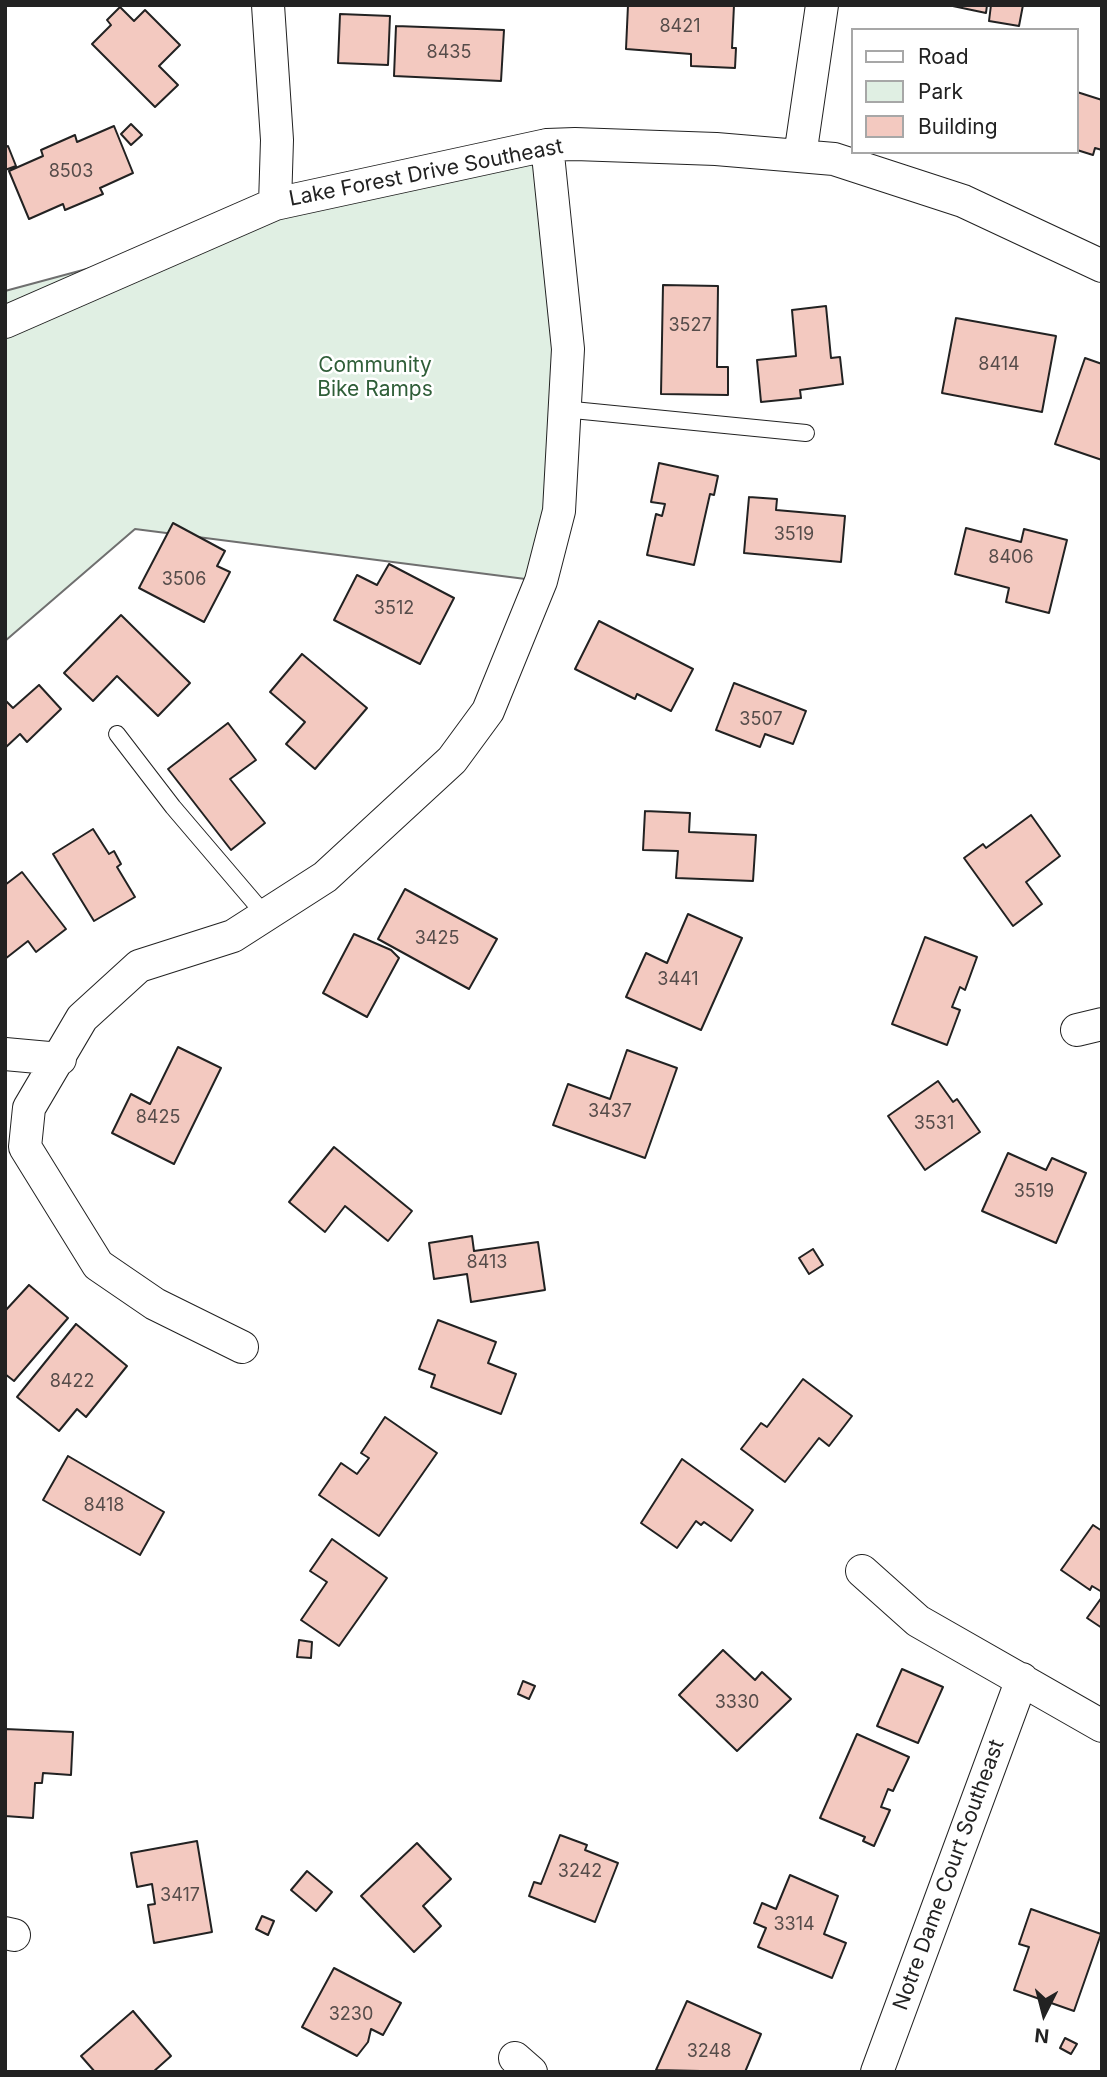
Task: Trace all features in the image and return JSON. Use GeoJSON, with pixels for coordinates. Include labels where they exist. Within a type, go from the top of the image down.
{"type":"FeatureCollection","features":[{"type":"Feature","properties":{"kind":"street"},"geometry":{"type":"LineString","coordinates":[[268,5],[276,139],[275,204]]}},
{"type":"Feature","properties":{"kind":"street"},"geometry":{"type":"LineString","coordinates":[[800,156],[822,5]]}},
{"type":"Feature","properties":{"kind":"street"},"geometry":{"type":"LineString","coordinates":[[242,1347],[155,1304],[98,1265],[25,1147],[29,1108],[60,1059],[82,1017],[139,966],[233,936],[325,877],[452,760],[488,711],[541,581],[559,511],[568,349],[547,145]]}},
{"type":"Feature","properties":{"kind":"street","name":"Lake Forest Drive Southeast"},"geometry":{"type":"LineString","coordinates":[[5,323],[275,204],[547,145],[716,149],[834,159],[963,201],[1102,266]]}},
{"type":"Feature","properties":{"kind":"street"},"geometry":{"type":"LineString","coordinates":[[5,1054],[60,1059]]}},
{"type":"Feature","properties":{"kind":"street"},"geometry":{"type":"LineString","coordinates":[[862,1571],[918,1621],[1102,1727]]}},
{"type":"Feature","properties":{"kind":"street","name":"Notre Dame Court Southeast"},"geometry":{"type":"LineString","coordinates":[[877,2072],[1022,1679]]}},
{"type":"Feature","properties":{"kind":"lane"},"geometry":{"type":"LineString","coordinates":[[563,409],[806,433]]}},
{"type":"Feature","properties":{"kind":"lane"},"geometry":{"type":"LineString","coordinates":[[117,734],[173,807],[266,916]]}},
{"type":"Feature","properties":{"kind":"green space","name":"Community Bike Ramps"},"geometry":{"type":"Polygon","coordinates":[[[547,145],[559,511],[541,581],[135,529],[5,641],[5,291],[547,145]]]}},
{"type":"Feature","properties":{"kind":"building"},"geometry":{"type":"Polygon","coordinates":[[[628,5],[734,5],[732,48],[736,48],[735,68],[691,66],[691,54],[626,49],[628,5]]]}},
{"type":"Feature","properties":{"kind":"building"},"geometry":{"type":"Polygon","coordinates":[[[948,5],[987,5],[986,13],[948,5]]]}},
{"type":"Feature","properties":{"kind":"building"},"geometry":{"type":"Polygon","coordinates":[[[991,5],[1023,5],[1019,26],[989,21],[991,5]]]}},
{"type":"Feature","properties":{"kind":"building"},"geometry":{"type":"Polygon","coordinates":[[[120,7],[134,21],[145,10],[180,45],[159,66],[178,85],[155,107],[92,44],[111,25],[107,20],[120,7]]]}},
{"type":"Feature","properties":{"kind":"building"},"geometry":{"type":"Polygon","coordinates":[[[340,14],[390,16],[388,65],[338,63],[340,14]]]}},
{"type":"Feature","properties":{"kind":"building"},"geometry":{"type":"Polygon","coordinates":[[[396,26],[504,30],[501,81],[394,76],[396,26]]]}},
{"type":"Feature","properties":{"kind":"building"},"geometry":{"type":"Polygon","coordinates":[[[1079,93],[1102,100],[1102,150],[1095,148],[1093,155],[1079,151],[1079,93]]]}},
{"type":"Feature","properties":{"kind":"building"},"geometry":{"type":"Polygon","coordinates":[[[131,124],[142,135],[131,145],[121,134],[131,124]]]}},
{"type":"Feature","properties":{"kind":"building"},"geometry":{"type":"Polygon","coordinates":[[[114,126],[133,173],[100,188],[103,194],[65,210],[63,204],[29,219],[9,171],[43,156],[41,150],[75,135],[77,142],[114,126]]]}},
{"type":"Feature","properties":{"kind":"building"},"geometry":{"type":"Polygon","coordinates":[[[8,146],[16,166],[5,170],[5,147],[8,146]]]}},
{"type":"Feature","properties":{"kind":"building"},"geometry":{"type":"Polygon","coordinates":[[[663,285],[718,286],[717,367],[728,367],[728,395],[661,394],[663,285]]]}},
{"type":"Feature","properties":{"kind":"building"},"geometry":{"type":"Polygon","coordinates":[[[826,306],[831,358],[840,357],[843,384],[800,390],[801,398],[761,402],[757,360],[796,356],[792,310],[826,306]]]}},
{"type":"Feature","properties":{"kind":"building"},"geometry":{"type":"Polygon","coordinates":[[[956,318],[1056,336],[1042,412],[942,393],[956,318]]]}},
{"type":"Feature","properties":{"kind":"building"},"geometry":{"type":"Polygon","coordinates":[[[1085,358],[1102,364],[1102,460],[1055,444],[1085,358]]]}},
{"type":"Feature","properties":{"kind":"building"},"geometry":{"type":"Polygon","coordinates":[[[659,463],[718,476],[714,495],[710,494],[694,565],[647,555],[656,514],[662,516],[665,504],[651,502],[659,463]]]}},
{"type":"Feature","properties":{"kind":"building"},"geometry":{"type":"Polygon","coordinates":[[[749,497],[777,499],[776,510],[845,516],[841,562],[744,553],[749,497]]]}},
{"type":"Feature","properties":{"kind":"building"},"geometry":{"type":"Polygon","coordinates":[[[173,523],[225,551],[217,566],[230,572],[204,622],[139,588],[173,523]]]}},
{"type":"Feature","properties":{"kind":"building"},"geometry":{"type":"Polygon","coordinates":[[[966,528],[1021,542],[1024,529],[1067,540],[1049,613],[1006,602],[1009,588],[955,574],[966,528]]]}},
{"type":"Feature","properties":{"kind":"building"},"geometry":{"type":"Polygon","coordinates":[[[389,564],[454,598],[420,664],[334,620],[357,575],[377,585],[389,564]]]}},
{"type":"Feature","properties":{"kind":"building"},"geometry":{"type":"Polygon","coordinates":[[[121,615],[190,683],[158,716],[117,676],[93,701],[64,673],[121,615]]]}},
{"type":"Feature","properties":{"kind":"building"},"geometry":{"type":"Polygon","coordinates":[[[599,621],[693,669],[671,711],[637,694],[635,699],[575,669],[599,621]]]}},
{"type":"Feature","properties":{"kind":"building"},"geometry":{"type":"Polygon","coordinates":[[[302,654],[367,708],[315,769],[286,744],[305,722],[270,692],[302,654]]]}},
{"type":"Feature","properties":{"kind":"building"},"geometry":{"type":"Polygon","coordinates":[[[734,683],[806,711],[793,744],[765,734],[760,747],[716,730],[734,683]]]}},
{"type":"Feature","properties":{"kind":"building"},"geometry":{"type":"Polygon","coordinates":[[[39,685],[61,709],[27,742],[20,734],[5,748],[5,700],[13,708],[39,685]]]}},
{"type":"Feature","properties":{"kind":"building"},"geometry":{"type":"Polygon","coordinates":[[[228,723],[256,760],[230,779],[265,823],[231,850],[168,769],[228,723]]]}},
{"type":"Feature","properties":{"kind":"building"},"geometry":{"type":"Polygon","coordinates":[[[645,811],[690,813],[689,832],[756,835],[753,881],[676,878],[678,851],[643,850],[645,811]]]}},
{"type":"Feature","properties":{"kind":"building"},"geometry":{"type":"Polygon","coordinates":[[[1031,815],[1060,856],[1026,882],[1042,904],[1013,926],[964,858],[983,844],[986,848],[1031,815]]]}},
{"type":"Feature","properties":{"kind":"building"},"geometry":{"type":"Polygon","coordinates":[[[93,829],[109,854],[114,851],[121,864],[117,867],[135,897],[94,921],[53,854],[93,829]]]}},
{"type":"Feature","properties":{"kind":"building"},"geometry":{"type":"Polygon","coordinates":[[[22,872],[66,929],[36,952],[28,941],[5,959],[5,885],[22,872]]]}},
{"type":"Feature","properties":{"kind":"building"},"geometry":{"type":"Polygon","coordinates":[[[405,889],[497,939],[469,989],[378,939],[405,889]]]}},
{"type":"Feature","properties":{"kind":"building"},"geometry":{"type":"Polygon","coordinates":[[[688,914],[742,938],[701,1030],[626,997],[646,953],[667,963],[688,914]]]}},
{"type":"Feature","properties":{"kind":"building"},"geometry":{"type":"Polygon","coordinates":[[[354,934],[391,950],[399,958],[367,1017],[323,993],[354,934]]]}},
{"type":"Feature","properties":{"kind":"building"},"geometry":{"type":"Polygon","coordinates":[[[925,937],[977,957],[965,990],[960,987],[952,1007],[960,1010],[947,1045],[892,1024],[925,937]]]}},
{"type":"Feature","properties":{"kind":"building"},"geometry":{"type":"Polygon","coordinates":[[[178,1047],[221,1068],[174,1164],[112,1133],[131,1094],[150,1104],[178,1047]]]}},
{"type":"Feature","properties":{"kind":"building"},"geometry":{"type":"Polygon","coordinates":[[[627,1050],[677,1068],[645,1158],[553,1125],[568,1084],[610,1099],[627,1050]]]}},
{"type":"Feature","properties":{"kind":"building"},"geometry":{"type":"Polygon","coordinates":[[[938,1081],[953,1102],[957,1099],[980,1132],[925,1170],[888,1116],[938,1081]]]}},
{"type":"Feature","properties":{"kind":"building"},"geometry":{"type":"Polygon","coordinates":[[[334,1147],[412,1211],[388,1241],[345,1206],[325,1232],[289,1202],[334,1147]]]}},
{"type":"Feature","properties":{"kind":"building"},"geometry":{"type":"Polygon","coordinates":[[[1008,1153],[1046,1170],[1052,1158],[1086,1173],[1056,1243],[982,1211],[1008,1153]]]}},
{"type":"Feature","properties":{"kind":"building"},"geometry":{"type":"Polygon","coordinates":[[[472,1236],[474,1251],[538,1242],[545,1290],[471,1302],[467,1274],[434,1279],[429,1243],[472,1236]]]}},
{"type":"Feature","properties":{"kind":"building"},"geometry":{"type":"Polygon","coordinates":[[[813,1249],[823,1265],[809,1274],[799,1258],[813,1249]]]}},
{"type":"Feature","properties":{"kind":"building"},"geometry":{"type":"Polygon","coordinates":[[[29,1285],[68,1318],[14,1381],[5,1374],[5,1311],[29,1285]]]}},
{"type":"Feature","properties":{"kind":"building"},"geometry":{"type":"Polygon","coordinates":[[[438,1320],[496,1342],[488,1363],[516,1374],[501,1414],[431,1387],[435,1375],[419,1369],[438,1320]]]}},
{"type":"Feature","properties":{"kind":"building"},"geometry":{"type":"Polygon","coordinates":[[[76,1324],[127,1366],[86,1417],[77,1409],[59,1431],[17,1397],[76,1324]]]}},
{"type":"Feature","properties":{"kind":"building"},"geometry":{"type":"Polygon","coordinates":[[[803,1379],[852,1416],[829,1446],[819,1438],[785,1482],[741,1449],[761,1423],[767,1427],[803,1379]]]}},
{"type":"Feature","properties":{"kind":"building"},"geometry":{"type":"Polygon","coordinates":[[[385,1417],[437,1453],[379,1536],[319,1495],[341,1463],[357,1474],[369,1458],[361,1453],[385,1417]]]}},
{"type":"Feature","properties":{"kind":"building"},"geometry":{"type":"Polygon","coordinates":[[[68,1456],[164,1512],[140,1555],[43,1500],[68,1456]]]}},
{"type":"Feature","properties":{"kind":"building"},"geometry":{"type":"Polygon","coordinates":[[[682,1459],[753,1510],[731,1541],[704,1522],[701,1525],[696,1521],[677,1548],[641,1523],[682,1459]]]}},
{"type":"Feature","properties":{"kind":"building"},"geometry":{"type":"Polygon","coordinates":[[[1093,1525],[1102,1531],[1102,1592],[1092,1586],[1090,1590],[1061,1570],[1093,1525]]]}},
{"type":"Feature","properties":{"kind":"building"},"geometry":{"type":"Polygon","coordinates":[[[332,1539],[387,1578],[339,1646],[301,1620],[327,1582],[310,1571],[332,1539]]]}},
{"type":"Feature","properties":{"kind":"building"},"geometry":{"type":"Polygon","coordinates":[[[1102,1597],[1102,1628],[1087,1618],[1102,1597]]]}},
{"type":"Feature","properties":{"kind":"building"},"geometry":{"type":"Polygon","coordinates":[[[299,1640],[312,1642],[311,1658],[297,1657],[299,1640]]]}},
{"type":"Feature","properties":{"kind":"building"},"geometry":{"type":"Polygon","coordinates":[[[723,1650],[755,1680],[762,1672],[791,1699],[737,1751],[679,1695],[723,1650]]]}},
{"type":"Feature","properties":{"kind":"building"},"geometry":{"type":"Polygon","coordinates":[[[902,1669],[943,1687],[918,1743],[877,1726],[902,1669]]]}},
{"type":"Feature","properties":{"kind":"building"},"geometry":{"type":"Polygon","coordinates":[[[523,1681],[535,1686],[529,1699],[518,1694],[523,1681]]]}},
{"type":"Feature","properties":{"kind":"building"},"geometry":{"type":"Polygon","coordinates":[[[5,1729],[73,1732],[71,1775],[43,1773],[42,1783],[35,1783],[33,1818],[5,1816],[5,1729]]]}},
{"type":"Feature","properties":{"kind":"building"},"geometry":{"type":"Polygon","coordinates":[[[857,1734],[909,1757],[893,1791],[888,1789],[881,1807],[890,1810],[874,1846],[863,1841],[865,1837],[820,1818],[857,1734]]]}},
{"type":"Feature","properties":{"kind":"building"},"geometry":{"type":"Polygon","coordinates":[[[560,1835],[587,1845],[585,1850],[618,1863],[595,1922],[529,1896],[534,1882],[541,1884],[560,1835]]]}},
{"type":"Feature","properties":{"kind":"building"},"geometry":{"type":"Polygon","coordinates":[[[197,1841],[212,1932],[154,1943],[148,1905],[155,1904],[152,1884],[137,1887],[131,1853],[197,1841]]]}},
{"type":"Feature","properties":{"kind":"building"},"geometry":{"type":"Polygon","coordinates":[[[417,1843],[451,1879],[423,1906],[441,1926],[414,1952],[361,1896],[417,1843]]]}},
{"type":"Feature","properties":{"kind":"building"},"geometry":{"type":"Polygon","coordinates":[[[307,1871],[332,1892],[316,1911],[291,1890],[307,1871]]]}},
{"type":"Feature","properties":{"kind":"building"},"geometry":{"type":"Polygon","coordinates":[[[790,1875],[838,1896],[824,1934],[846,1943],[832,1978],[758,1947],[766,1928],[754,1923],[762,1903],[776,1909],[790,1875]]]}},
{"type":"Feature","properties":{"kind":"building"},"geometry":{"type":"Polygon","coordinates":[[[1031,1909],[1101,1934],[1074,2011],[1014,1990],[1029,1947],[1019,1944],[1031,1909]]]}},
{"type":"Feature","properties":{"kind":"building"},"geometry":{"type":"Polygon","coordinates":[[[262,1916],[274,1921],[268,1935],[256,1929],[262,1916]]]}},
{"type":"Feature","properties":{"kind":"building"},"geometry":{"type":"Polygon","coordinates":[[[334,1968],[401,2003],[383,2035],[371,2029],[368,2042],[357,2056],[302,2027],[334,1968]]]}},
{"type":"Feature","properties":{"kind":"building"},"geometry":{"type":"Polygon","coordinates":[[[687,2001],[761,2034],[745,2072],[656,2070],[687,2001]]]}},
{"type":"Feature","properties":{"kind":"building"},"geometry":{"type":"Polygon","coordinates":[[[133,2011],[171,2056],[153,2072],[95,2072],[81,2056],[133,2011]]]}},
{"type":"Feature","properties":{"kind":"building"},"geometry":{"type":"Polygon","coordinates":[[[1065,2038],[1077,2044],[1071,2054],[1060,2048],[1065,2038]]]}}]}
